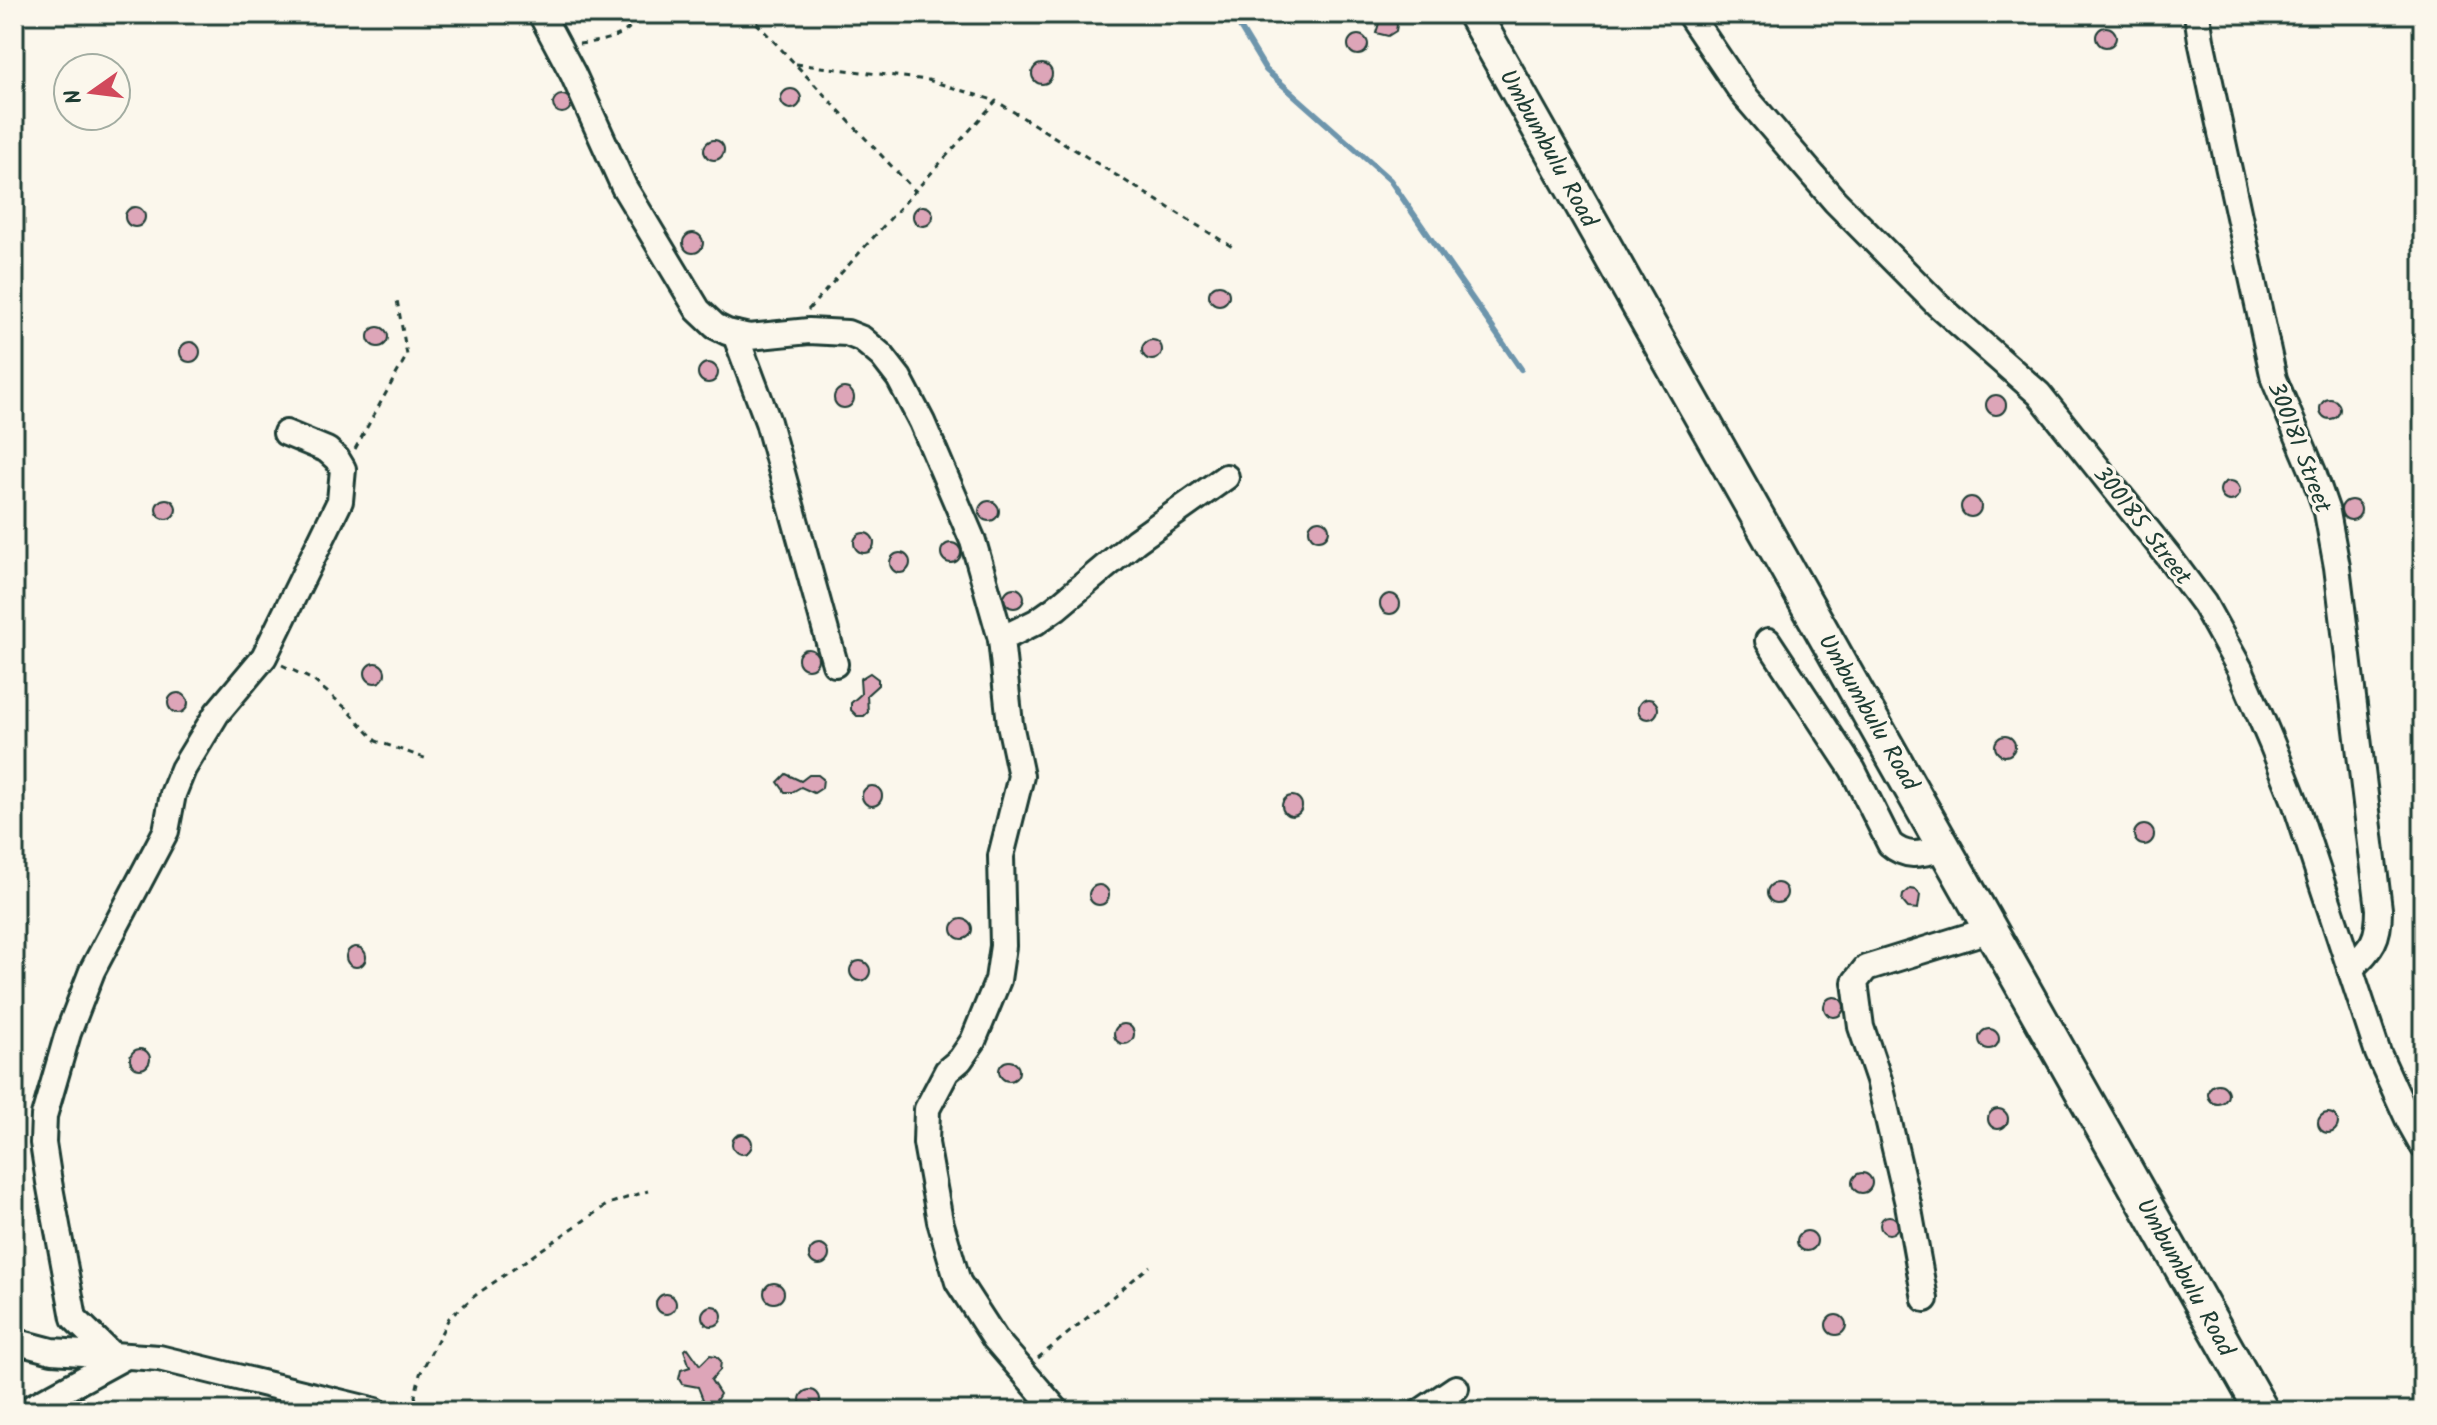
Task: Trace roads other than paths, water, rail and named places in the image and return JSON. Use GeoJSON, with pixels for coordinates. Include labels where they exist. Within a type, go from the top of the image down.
{"type":"FeatureCollection","features":[{"type":"Feature","properties":{"kind":"main road","name":"Umbumbulu Road"},"geometry":{"type":"LineString","coordinates":[[1474,14],[2262,1411]]}},
{"type":"Feature","properties":{"kind":"street"},"geometry":{"type":"LineString","coordinates":[[541,14],[560,47],[624,187],[698,310],[715,326],[749,337],[827,331],[862,339],[882,356],[899,378],[922,422],[973,541],[1001,639],[1010,724],[1021,776],[1001,856],[1003,946],[998,980],[973,1041],[947,1071],[927,1109],[926,1143],[940,1221],[958,1282],[995,1339],[1057,1411]]}},
{"type":"Feature","properties":{"kind":"street","name":"300185 Street"},"geometry":{"type":"LineString","coordinates":[[1689,14],[1743,94],[1835,201],[1937,304],[2039,394],[2160,544],[2204,604],[2240,669],[2267,731],[2295,802],[2378,1053],[2423,1146]]}},
{"type":"Feature","properties":{"kind":"street","name":"300181 Street"},"geometry":{"type":"LineString","coordinates":[[2197,14],[2274,379],[2318,485],[2327,512],[2337,567],[2379,909],[2379,930],[2375,939],[2350,969]]}},
{"type":"Feature","properties":{"kind":"street"},"geometry":{"type":"LineString","coordinates":[[735,334],[768,422],[835,664]]}},
{"type":"Feature","properties":{"kind":"street"},"geometry":{"type":"LineString","coordinates":[[119,1355],[74,1318],[43,1143],[44,1116],[72,1020],[106,943],[166,831],[173,794],[183,769],[217,713],[264,657],[340,501],[343,469],[337,459],[327,450],[286,433]]}},
{"type":"Feature","properties":{"kind":"street"},"geometry":{"type":"LineString","coordinates":[[1001,639],[1056,608],[1136,541],[1226,477]]}},
{"type":"Feature","properties":{"kind":"street"},"geometry":{"type":"LineString","coordinates":[[1768,641],[1853,770],[1890,844],[1910,856],[1945,848]]}},
{"type":"Feature","properties":{"kind":"street"},"geometry":{"type":"LineString","coordinates":[[1925,1299],[1879,1080],[1861,1027],[1855,982],[1866,968],[1992,929]]}},
{"type":"Feature","properties":{"kind":"street"},"geometry":{"type":"LineString","coordinates":[[14,1341],[52,1351],[159,1358],[376,1411]]}},
{"type":"Feature","properties":{"kind":"street"},"geometry":{"type":"LineString","coordinates":[[25,1411],[119,1355]]}},
{"type":"Feature","properties":{"kind":"street"},"geometry":{"type":"LineString","coordinates":[[1422,1411],[1456,1388]]}},
{"type":"Feature","properties":{"kind":"waterway"},"geometry":{"type":"LineString","coordinates":[[1232,14],[1266,70],[1390,180],[1521,369]]}}]}
